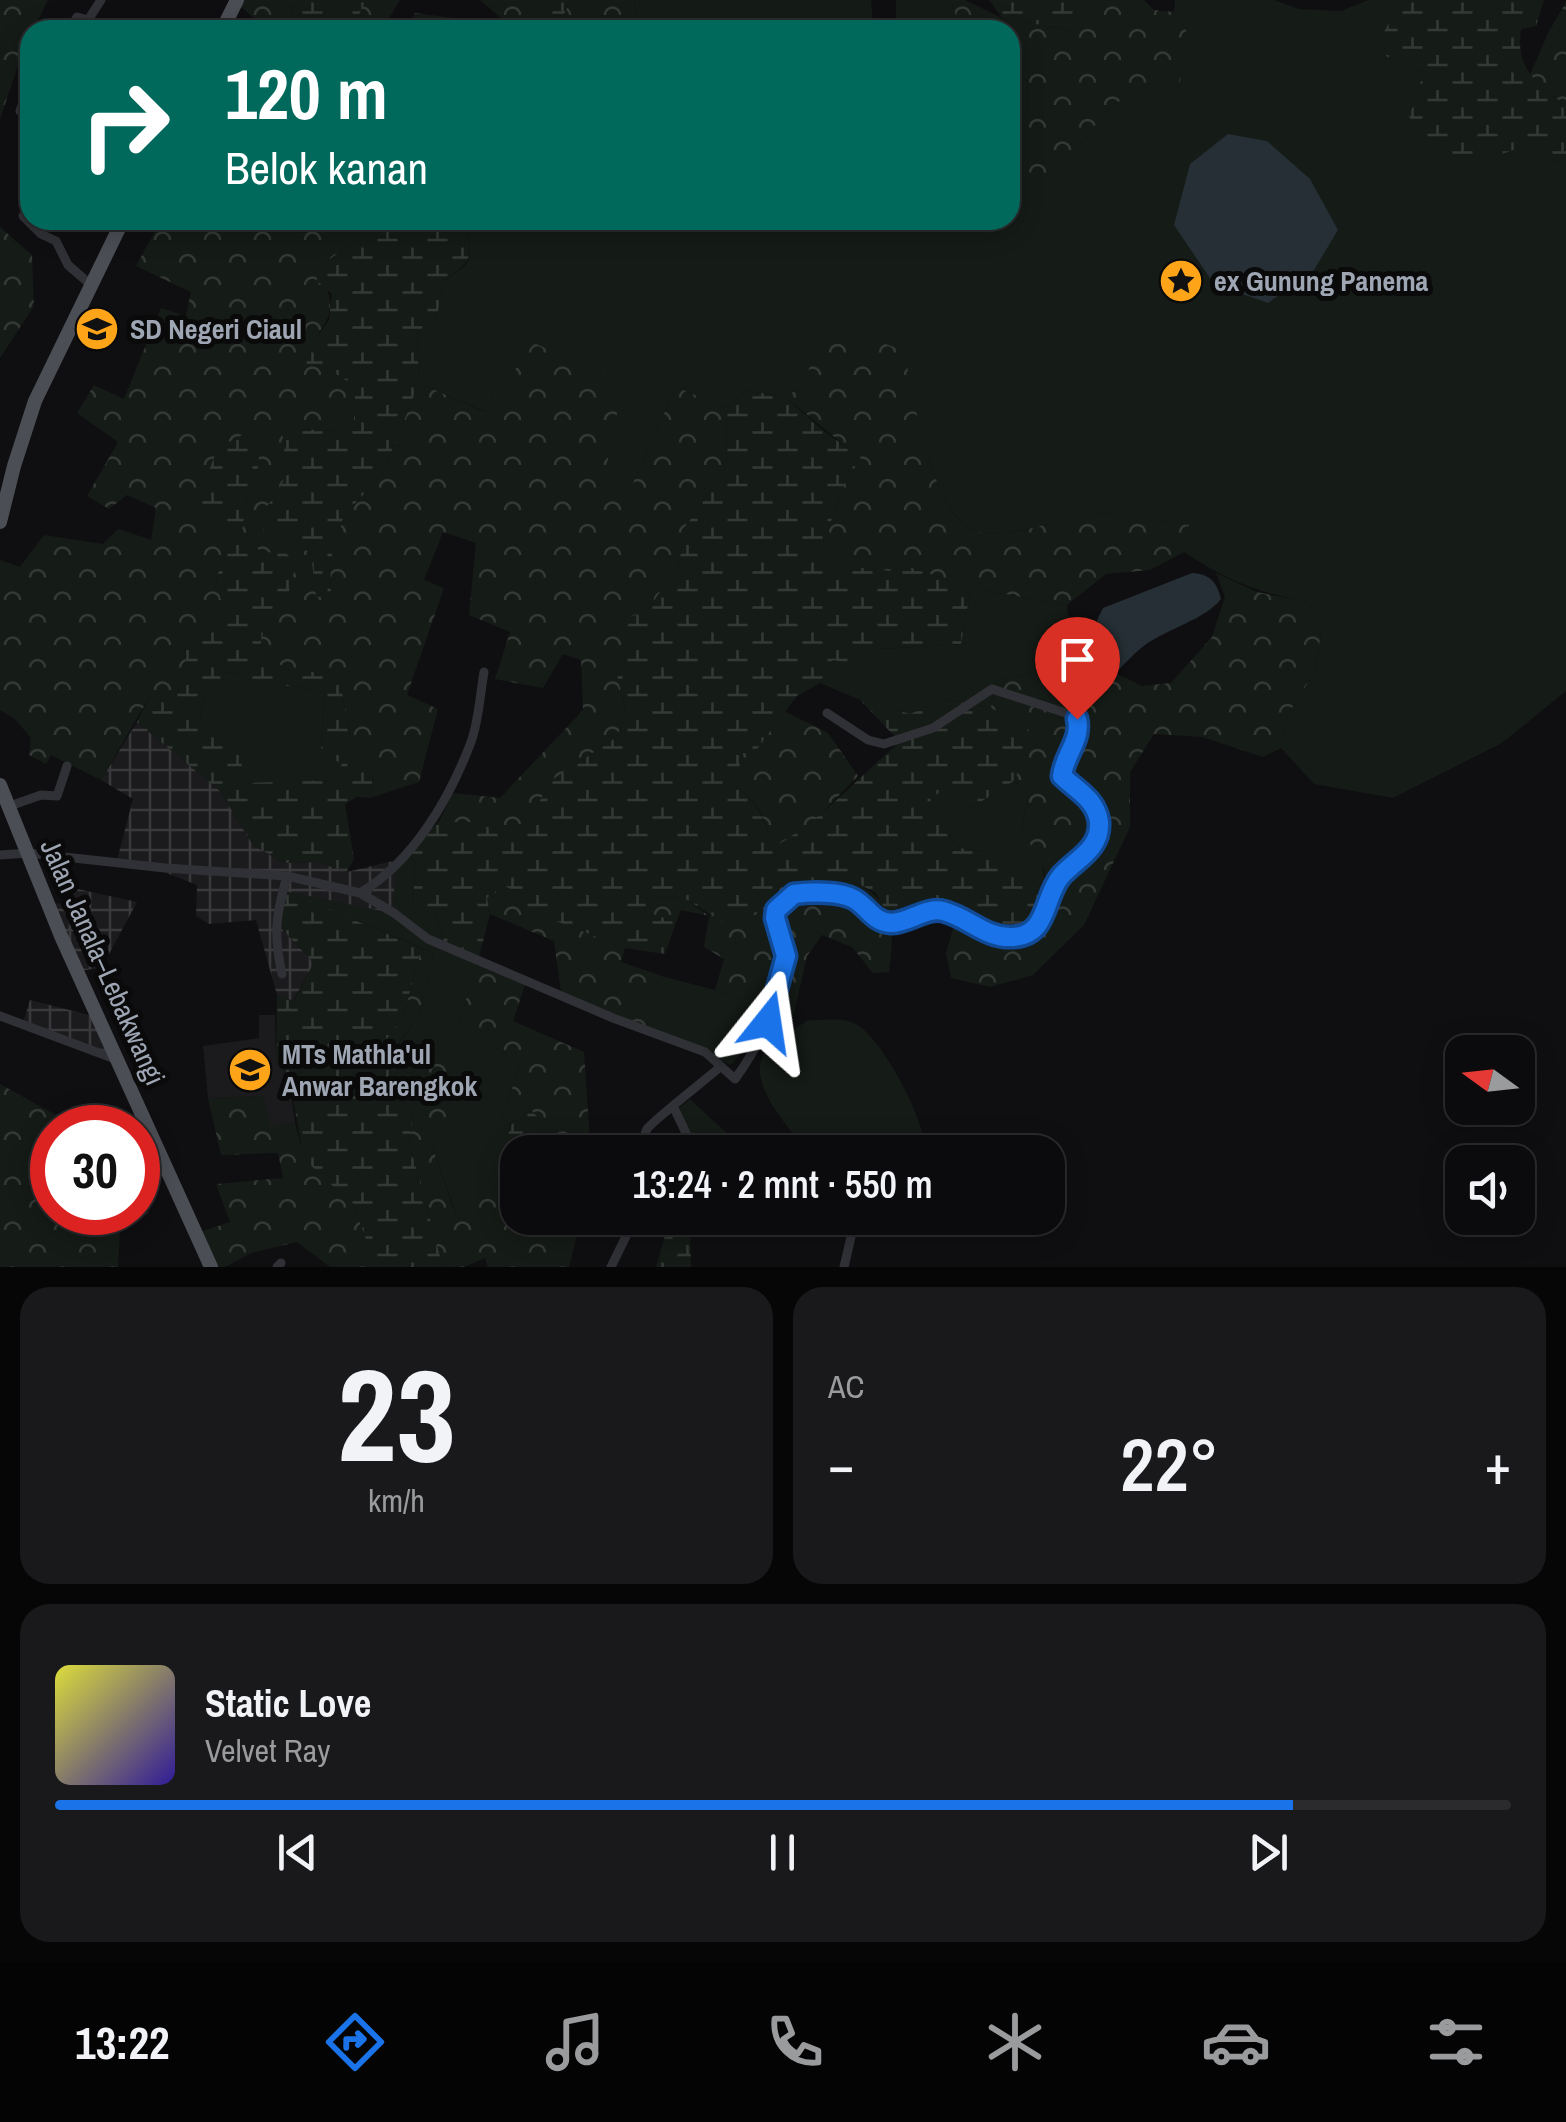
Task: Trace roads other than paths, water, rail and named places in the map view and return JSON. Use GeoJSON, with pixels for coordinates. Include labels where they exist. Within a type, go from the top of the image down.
{"type":"FeatureCollection","features":[{"type":"Feature","properties":{"kind":"main road"},"geometry":{"type":"LineString","coordinates":[[0,522],[35,400],[118,230]]}},
{"type":"Feature","properties":{"kind":"main road","name":"Jalan Janala–Lebakwangi"},"geometry":{"type":"LineString","coordinates":[[0,785],[61,936],[211,1267]]}},
{"type":"Feature","properties":{"kind":"street"},"geometry":{"type":"LineString","coordinates":[[37,230],[56,241],[68,265],[90,285]]}},
{"type":"Feature","properties":{"kind":"street"},"geometry":{"type":"LineString","coordinates":[[360,893],[393,868],[426,827],[445,795],[470,743],[484,672]]}},
{"type":"Feature","properties":{"kind":"street"},"geometry":{"type":"LineString","coordinates":[[0,855],[28,853],[288,876],[360,893],[428,940],[705,1052],[734,1079],[756,1050],[768,1022],[786,956],[775,918],[787,898],[801,893],[847,896],[878,920],[891,923],[940,910],[990,934],[1019,937],[1037,928],[1060,878],[1090,850],[1099,834],[1094,808],[1062,776],[1079,728],[1072,714],[992,689],[933,728],[884,744],[868,740],[826,713]]}},
{"type":"Feature","properties":{"kind":"street"},"geometry":{"type":"LineString","coordinates":[[7,807],[26,799],[57,796],[67,766]]}},
{"type":"Feature","properties":{"kind":"street"},"geometry":{"type":"LineString","coordinates":[[282,974],[274,937],[288,876]]}},
{"type":"Feature","properties":{"kind":"street"},"geometry":{"type":"LineString","coordinates":[[0,1016],[118,1060]]}},
{"type":"Feature","properties":{"kind":"street"},"geometry":{"type":"LineString","coordinates":[[646,1135],[654,1120],[674,1108],[720,1067]]}},
{"type":"Feature","properties":{"kind":"street"},"geometry":{"type":"LineString","coordinates":[[674,1108],[687,1135]]}},
{"type":"Feature","properties":{"kind":"street"},"geometry":{"type":"LineString","coordinates":[[611,1267],[627,1235]]}},
{"type":"Feature","properties":{"kind":"street"},"geometry":{"type":"LineString","coordinates":[[844,1267],[851,1235]]}},
{"type":"Feature","properties":{"kind":"place","name":"ex Gunung Panema"},"geometry":{"type":"Point","coordinates":[1181,281]}},
{"type":"Feature","properties":{"kind":"place","name":"SD Negeri Ciaul"},"geometry":{"type":"Point","coordinates":[97,329]}},
{"type":"Feature","properties":{"kind":"place","name":"MTs Mathla'ul Anwar Barengkok"},"geometry":{"type":"Point","coordinates":[250,1070]}}]}
